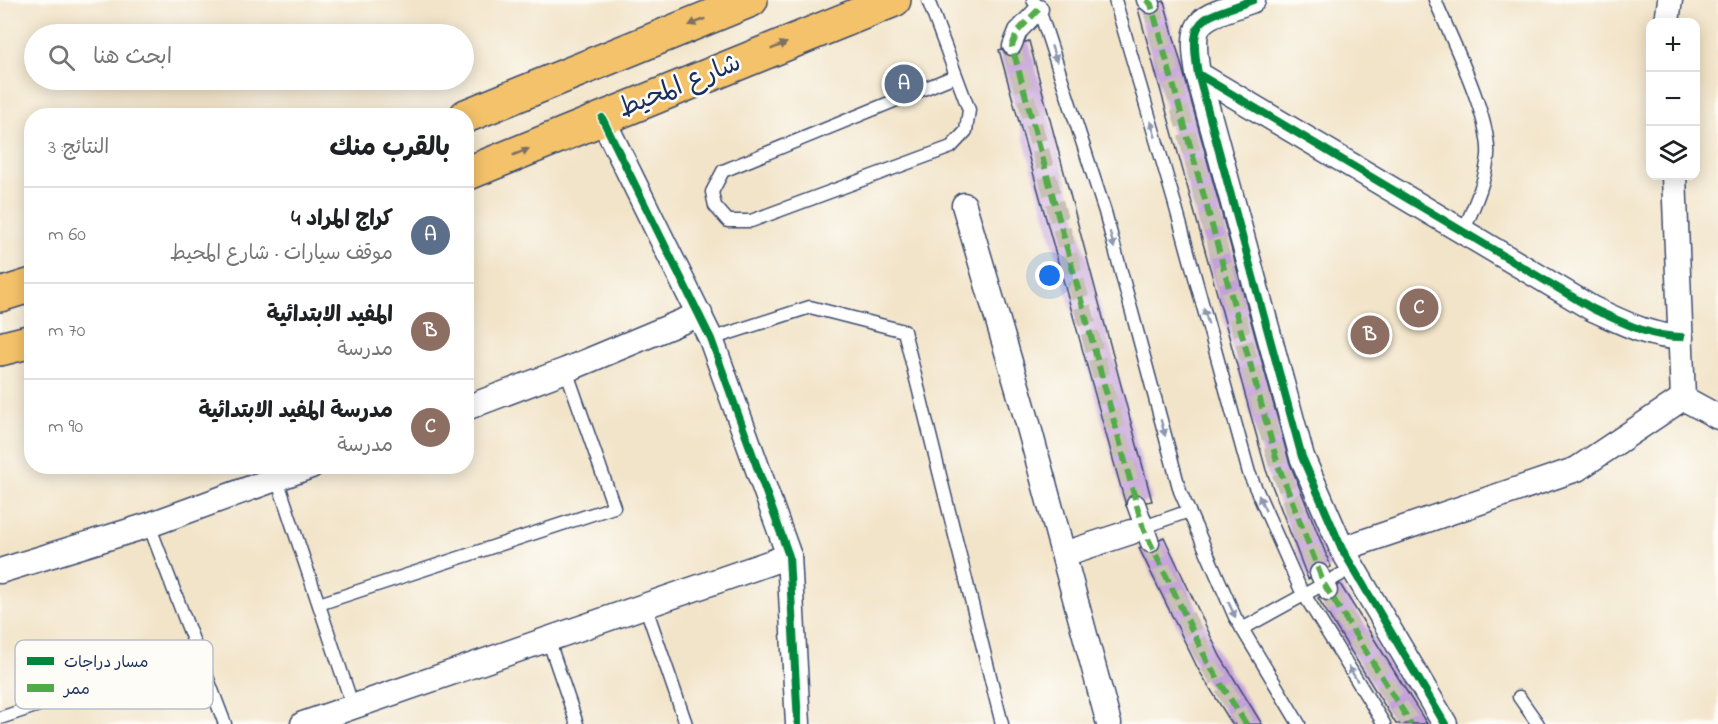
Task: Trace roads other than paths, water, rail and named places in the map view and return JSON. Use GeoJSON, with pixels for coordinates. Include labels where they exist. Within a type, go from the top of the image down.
{"type":"FeatureCollection","features":[{"type":"Feature","properties":{"kind":"main road","name":"شارع المحيط"},"geometry":{"type":"LineString","coordinates":[[474,113],[751,0]]}},
{"type":"Feature","properties":{"kind":"main road","name":"شارع المحيط"},"geometry":{"type":"LineString","coordinates":[[474,171],[894,0]]}},
{"type":"Feature","properties":{"kind":"main road"},"geometry":{"type":"LineString","coordinates":[[0,295],[24,288]]}},
{"type":"Feature","properties":{"kind":"main road"},"geometry":{"type":"LineString","coordinates":[[0,348],[24,343]]}},
{"type":"Feature","properties":{"kind":"street"},"geometry":{"type":"LineString","coordinates":[[1253,0],[1209,17],[1196,29],[1193,45],[1198,74],[1334,574],[1445,724]]}},
{"type":"Feature","properties":{"kind":"street"},"geometry":{"type":"LineString","coordinates":[[1012,46],[1018,31],[1036,4]]}},
{"type":"Feature","properties":{"kind":"street"},"geometry":{"type":"LineString","coordinates":[[1198,74],[1464,230],[1593,309],[1656,335],[1682,337]]}},
{"type":"Feature","properties":{"kind":"street"},"geometry":{"type":"LineString","coordinates":[[602,118],[711,339],[789,556],[798,724]]}},
{"type":"Feature","properties":{"kind":"street"},"geometry":{"type":"LineString","coordinates":[[1674,180],[1683,398]]}},
{"type":"Feature","properties":{"kind":"street"},"geometry":{"type":"LineString","coordinates":[[964,205],[1064,554],[1109,724]]}},
{"type":"Feature","properties":{"kind":"street"},"geometry":{"type":"LineString","coordinates":[[474,405],[566,370],[700,314]]}},
{"type":"Feature","properties":{"kind":"street"},"geometry":{"type":"LineString","coordinates":[[1334,574],[1577,469],[1683,398]]}},
{"type":"Feature","properties":{"kind":"street"},"geometry":{"type":"LineString","coordinates":[[1683,398],[1718,417]]}},
{"type":"Feature","properties":{"kind":"street"},"geometry":{"type":"LineString","coordinates":[[0,571],[149,525],[290,474]]}},
{"type":"Feature","properties":{"kind":"street"},"geometry":{"type":"LineString","coordinates":[[1064,554],[1141,534],[1136,504]]}},
{"type":"Feature","properties":{"kind":"street"},"geometry":{"type":"LineString","coordinates":[[303,724],[789,556]]}},
{"type":"Feature","properties":{"kind":"lane"},"geometry":{"type":"LineString","coordinates":[[928,0],[969,110],[966,131],[951,147],[751,221],[728,221],[715,206],[712,192],[723,171],[955,76]]}},
{"type":"Feature","properties":{"kind":"lane"},"geometry":{"type":"LineString","coordinates":[[1115,0],[1249,473],[1304,595],[1384,724]]}},
{"type":"Feature","properties":{"kind":"lane"},"geometry":{"type":"LineString","coordinates":[[1435,0],[1484,127],[1488,154],[1483,183],[1464,230]]}},
{"type":"Feature","properties":{"kind":"lane"},"geometry":{"type":"LineString","coordinates":[[1036,4],[1105,212],[1180,492],[1242,629],[1299,724]]}},
{"type":"Feature","properties":{"kind":"lane"},"geometry":{"type":"LineString","coordinates":[[711,339],[810,307],[903,331],[1002,724]]}},
{"type":"Feature","properties":{"kind":"lane"},"geometry":{"type":"LineString","coordinates":[[319,604],[614,507],[566,370]]}},
{"type":"Feature","properties":{"kind":"lane"},"geometry":{"type":"LineString","coordinates":[[277,479],[353,706]]}},
{"type":"Feature","properties":{"kind":"lane"},"geometry":{"type":"LineString","coordinates":[[1141,534],[1189,511]]}},
{"type":"Feature","properties":{"kind":"lane"},"geometry":{"type":"LineString","coordinates":[[149,525],[193,640]]}},
{"type":"Feature","properties":{"kind":"lane"},"geometry":{"type":"LineString","coordinates":[[1242,629],[1304,595],[1334,574]]}},
{"type":"Feature","properties":{"kind":"lane"},"geometry":{"type":"LineString","coordinates":[[645,605],[686,724]]}},
{"type":"Feature","properties":{"kind":"lane"},"geometry":{"type":"LineString","coordinates":[[548,639],[577,724]]}},
{"type":"Feature","properties":{"kind":"lane"},"geometry":{"type":"LineString","coordinates":[[213,692],[225,724]]}},
{"type":"Feature","properties":{"kind":"lane"},"geometry":{"type":"LineString","coordinates":[[1519,697],[1538,724]]}},
{"type":"Feature","properties":{"kind":"lane"},"geometry":{"type":"LineString","coordinates":[[0,718],[27,709]]}},
{"type":"Feature","properties":{"kind":"tunnel"},"geometry":{"type":"LineString","coordinates":[[1151,4],[1278,465],[1319,573]]}},
{"type":"Feature","properties":{"kind":"tunnel"},"geometry":{"type":"LineString","coordinates":[[1012,46],[1136,504]]}},
{"type":"Feature","properties":{"kind":"tunnel"},"geometry":{"type":"LineString","coordinates":[[1150,543],[1208,663],[1246,724]]}},
{"type":"Feature","properties":{"kind":"tunnel"},"geometry":{"type":"LineString","coordinates":[[1328,591],[1411,724]]}},
{"type":"Feature","properties":{"kind":"place","name":"كراج المراد 4"},"geometry":{"type":"Point","coordinates":[904,84]}},
{"type":"Feature","properties":{"kind":"place","name":"مدرسة المفيد الابتدائية"},"geometry":{"type":"Point","coordinates":[1419,308]}},
{"type":"Feature","properties":{"kind":"place","name":"المفيد الابتدائية"},"geometry":{"type":"Point","coordinates":[1370,335]}}]}
